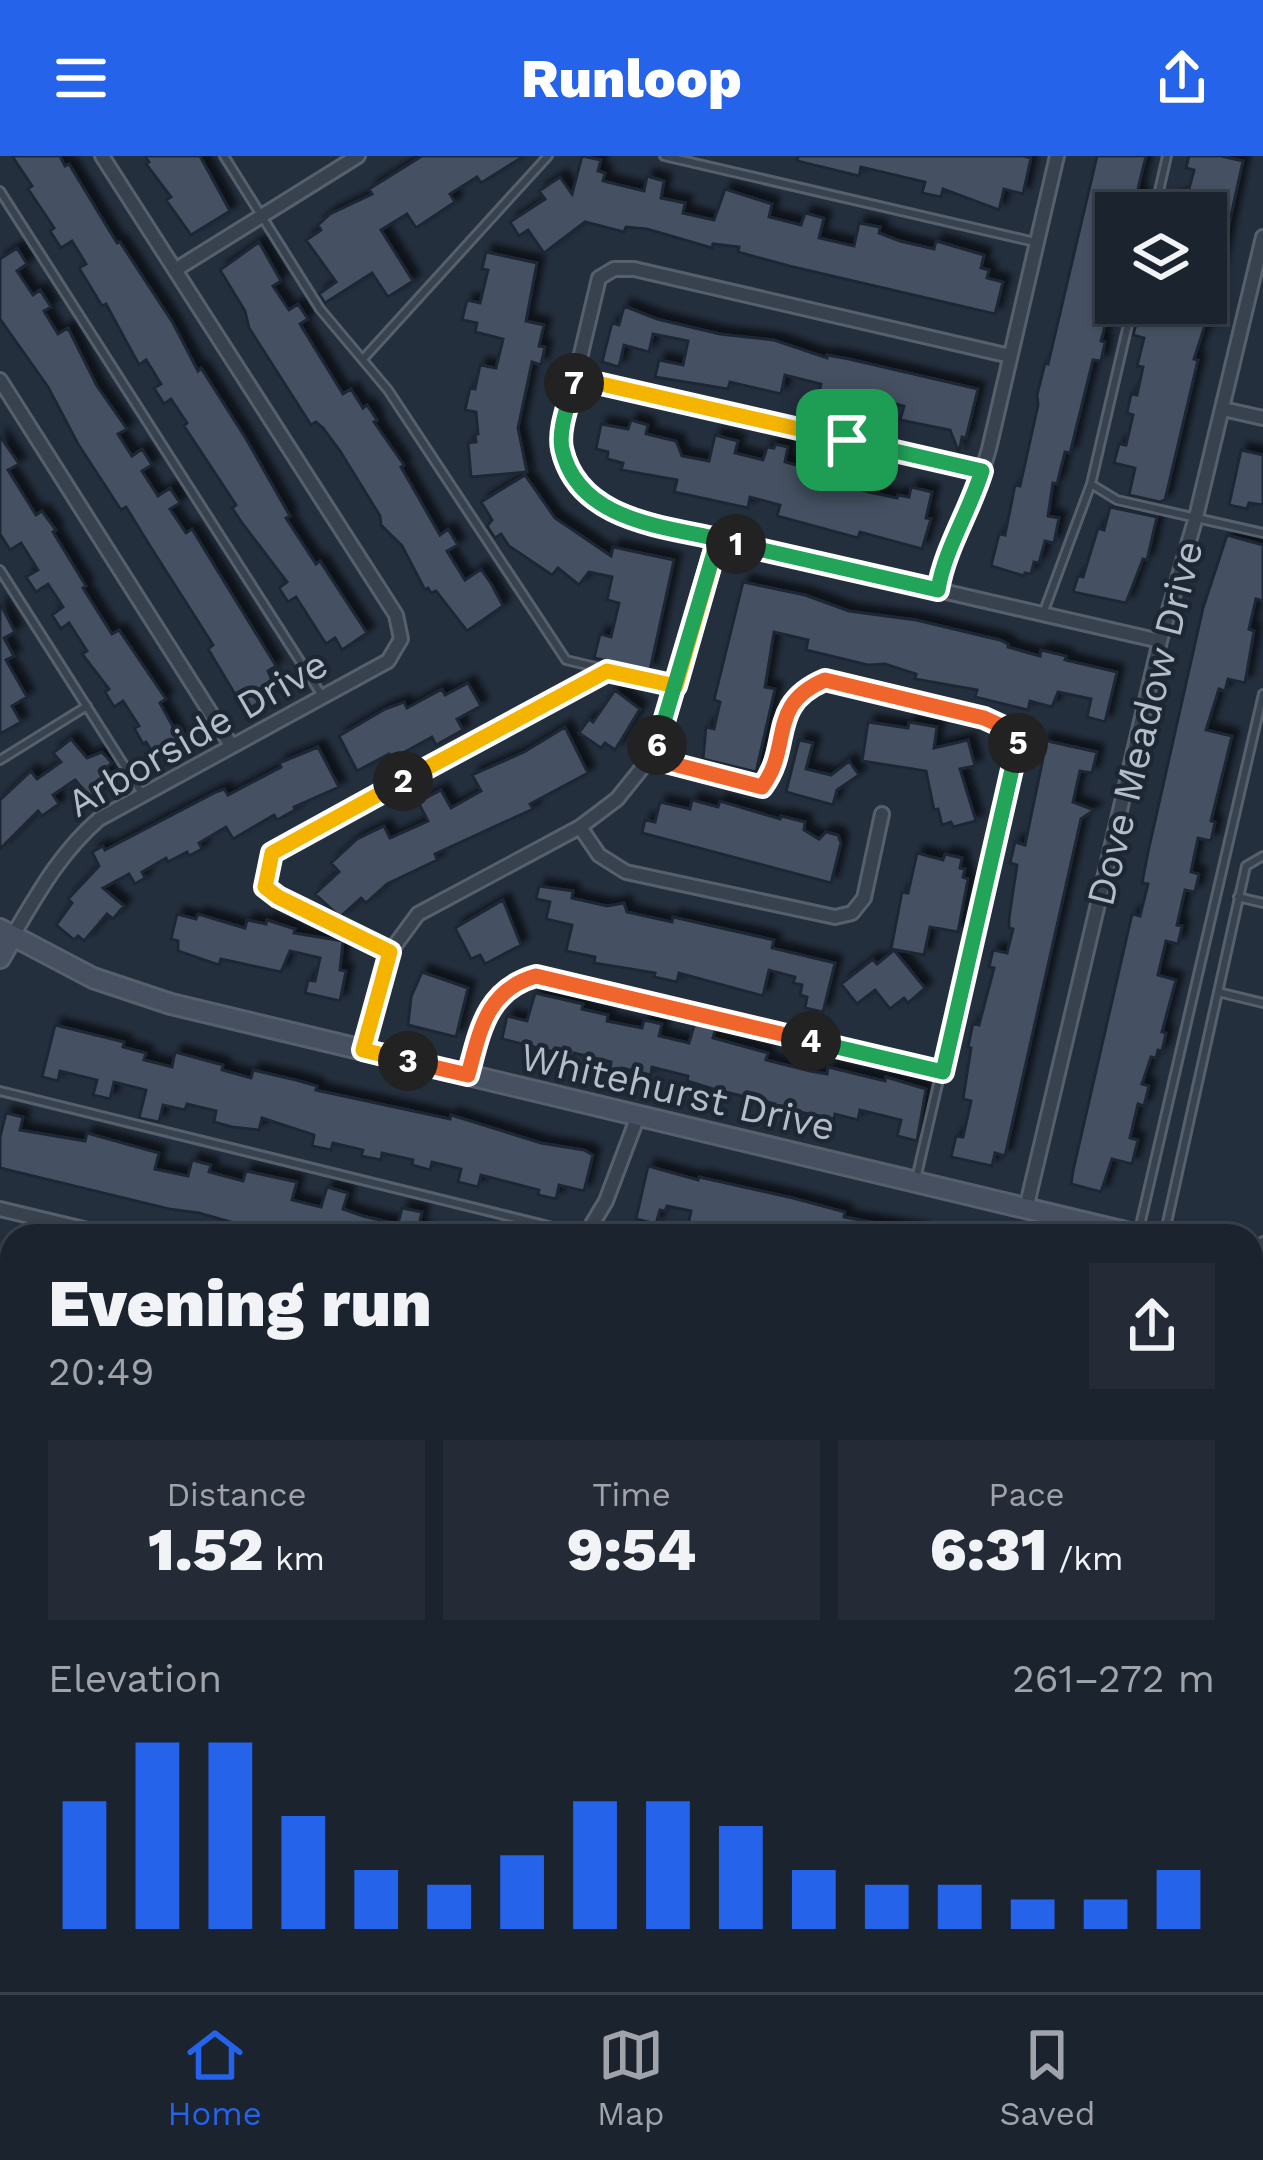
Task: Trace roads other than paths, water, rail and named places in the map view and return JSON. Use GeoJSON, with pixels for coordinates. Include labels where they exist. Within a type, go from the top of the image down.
{"type":"FeatureCollection","features":[{"type":"Feature","properties":{"kind":"street"},"geometry":{"type":"LineString","coordinates":[[102,156],[175,270],[358,156]]}},
{"type":"Feature","properties":{"kind":"street"},"geometry":{"type":"LineString","coordinates":[[938,590],[943,560],[972,505],[982,471],[1057,156]]}},
{"type":"Feature","properties":{"kind":"street","name":"Dove Meadow Drive"},"geometry":{"type":"LineString","coordinates":[[1026,1209],[1160,641],[1196,517],[1262,244]]}},
{"type":"Feature","properties":{"kind":"street"},"geometry":{"type":"LineString","coordinates":[[1010,356],[634,268],[614,269],[599,278],[562,430],[562,450],[591,497],[620,517],[1160,641]]}},
{"type":"Feature","properties":{"kind":"street","name":"Arborside Drive"},"geometry":{"type":"LineString","coordinates":[[0,958],[6,933],[51,869],[99,819],[388,661],[401,639],[396,615],[175,270]]}},
{"type":"Feature","properties":{"kind":"street"},"geometry":{"type":"LineString","coordinates":[[0,380],[231,745]]}},
{"type":"Feature","properties":{"kind":"street"},"geometry":{"type":"LineString","coordinates":[[1223,409],[1263,418]]}},
{"type":"Feature","properties":{"kind":"street"},"geometry":{"type":"LineString","coordinates":[[363,1050],[390,952],[418,914],[580,827],[617,799],[650,758],[667,722],[718,539]]}},
{"type":"Feature","properties":{"kind":"street"},"geometry":{"type":"LineString","coordinates":[[580,827],[599,855],[626,872],[835,916],[852,913],[864,898],[882,814]]}},
{"type":"Feature","properties":{"kind":"street","name":"Whitehurst Drive"},"geometry":{"type":"LineString","coordinates":[[6,933],[126,990],[1089,1224]]}},
{"type":"Feature","properties":{"kind":"street"},"geometry":{"type":"LineString","coordinates":[[592,1224],[626,1156],[638,1116]]}},
{"type":"Feature","properties":{"kind":"street"},"geometry":{"type":"LineString","coordinates":[[0,1209],[63,1224]]}},
{"type":"Feature","properties":{"kind":"lane"},"geometry":{"type":"LineString","coordinates":[[224,156],[320,309],[388,390],[554,646],[566,660],[676,686]]}},
{"type":"Feature","properties":{"kind":"lane"},"geometry":{"type":"LineString","coordinates":[[363,358],[548,156]]}},
{"type":"Feature","properties":{"kind":"lane"},"geometry":{"type":"LineString","coordinates":[[664,156],[1037,242]]}},
{"type":"Feature","properties":{"kind":"lane"},"geometry":{"type":"LineString","coordinates":[[1159,192],[1167,156]]}},
{"type":"Feature","properties":{"kind":"lane"},"geometry":{"type":"LineString","coordinates":[[0,191],[323,697]]}},
{"type":"Feature","properties":{"kind":"lane"},"geometry":{"type":"LineString","coordinates":[[1042,614],[1090,484],[1128,324]]}},
{"type":"Feature","properties":{"kind":"lane"},"geometry":{"type":"LineString","coordinates":[[575,378],[982,471]]}},
{"type":"Feature","properties":{"kind":"lane"},"geometry":{"type":"LineString","coordinates":[[1090,484],[1117,500],[1263,533]]}},
{"type":"Feature","properties":{"kind":"lane"},"geometry":{"type":"LineString","coordinates":[[0,570],[142,795]]}},
{"type":"Feature","properties":{"kind":"lane"},"geometry":{"type":"LineString","coordinates":[[390,952],[265,887],[272,853],[607,671]]}},
{"type":"Feature","properties":{"kind":"lane"},"geometry":{"type":"LineString","coordinates":[[650,758],[762,787],[770,778],[785,712],[801,690],[825,680],[984,718],[1019,734],[916,1182]]}},
{"type":"Feature","properties":{"kind":"lane"},"geometry":{"type":"LineString","coordinates":[[1143,1224],[1263,694]]}},
{"type":"Feature","properties":{"kind":"lane"},"geometry":{"type":"LineString","coordinates":[[0,760],[87,706]]}},
{"type":"Feature","properties":{"kind":"lane"},"geometry":{"type":"LineString","coordinates":[[1167,1224],[1246,866],[1263,856]]}},
{"type":"Feature","properties":{"kind":"lane"},"geometry":{"type":"LineString","coordinates":[[1238,897],[1263,903]]}},
{"type":"Feature","properties":{"kind":"lane"},"geometry":{"type":"LineString","coordinates":[[468,1075],[485,1011],[515,982],[536,976],[943,1072]]}},
{"type":"Feature","properties":{"kind":"lane"},"geometry":{"type":"LineString","coordinates":[[1218,992],[1263,1003]]}},
{"type":"Feature","properties":{"kind":"lane"},"geometry":{"type":"LineString","coordinates":[[0,1091],[559,1224]]}}]}
